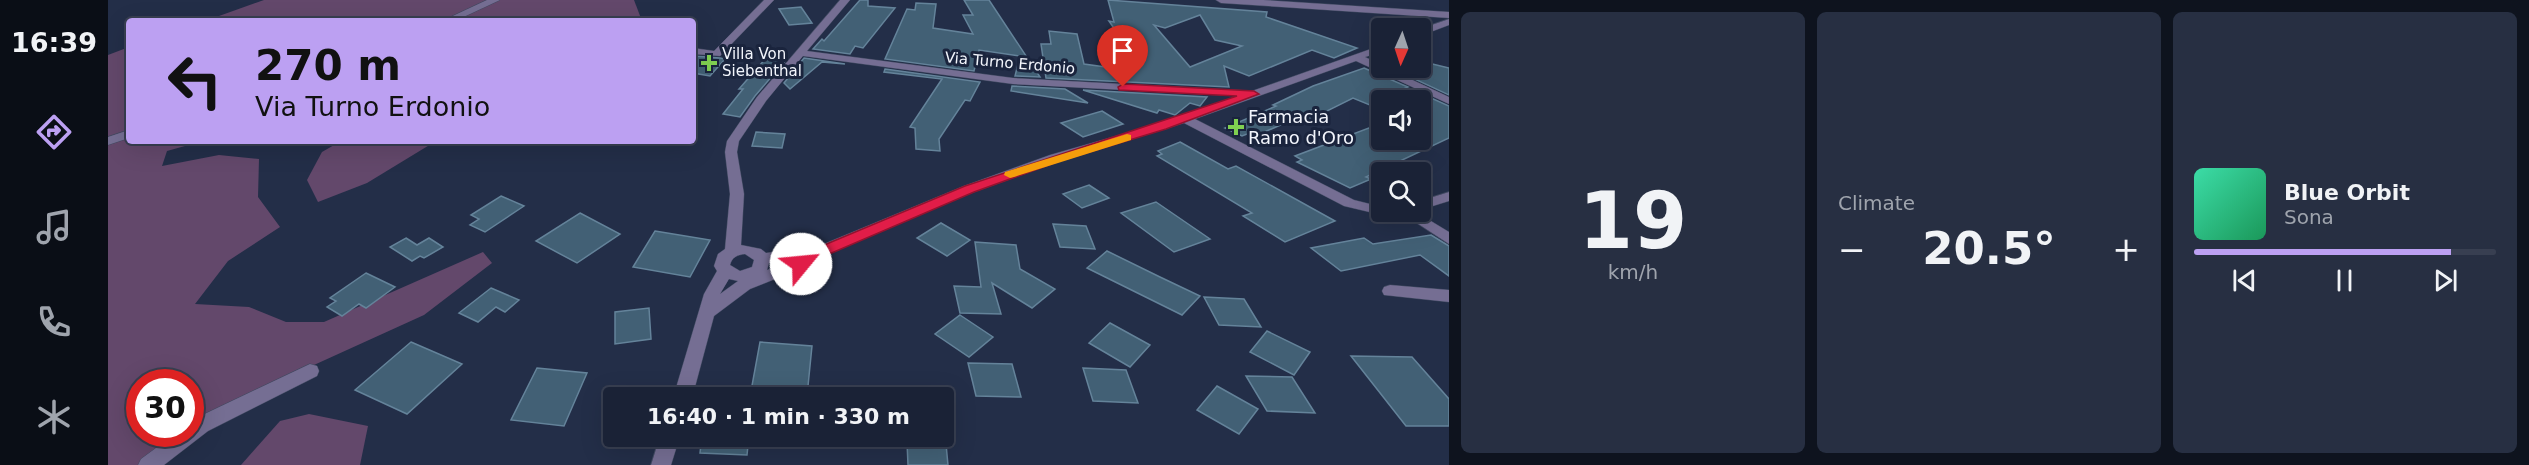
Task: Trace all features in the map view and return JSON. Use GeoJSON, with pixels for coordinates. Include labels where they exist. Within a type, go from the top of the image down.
{"type":"FeatureCollection","features":[{"type":"Feature","properties":{"kind":"street"},"geometry":{"type":"LineString","coordinates":[[454,18],[495,0]]}},
{"type":"Feature","properties":{"kind":"street"},"geometry":{"type":"LineString","coordinates":[[696,51],[716,54],[770,0]]}},
{"type":"Feature","properties":{"kind":"street"},"geometry":{"type":"LineString","coordinates":[[822,251],[801,264],[774,274],[735,275],[725,271],[722,262],[733,251],[737,194],[732,144],[761,99],[845,0]]}},
{"type":"Feature","properties":{"kind":"street"},"geometry":{"type":"LineString","coordinates":[[1221,0],[1449,15]]}},
{"type":"Feature","properties":{"kind":"street"},"geometry":{"type":"LineString","coordinates":[[1431,28],[1449,21]]}},
{"type":"Feature","properties":{"kind":"street"},"geometry":{"type":"LineString","coordinates":[[708,312],[752,273],[822,251],[969,189],[1055,158],[1184,118],[1371,52]]}},
{"type":"Feature","properties":{"kind":"street","name":"Via Turno Erdonio"},"geometry":{"type":"LineString","coordinates":[[800,53],[1019,81],[1254,94]]}},
{"type":"Feature","properties":{"kind":"street"},"geometry":{"type":"LineString","coordinates":[[1356,57],[1449,101]]}},
{"type":"Feature","properties":{"kind":"street"},"geometry":{"type":"LineString","coordinates":[[1184,118],[1349,203],[1371,208]]}},
{"type":"Feature","properties":{"kind":"street"},"geometry":{"type":"LineString","coordinates":[[108,141],[126,135]]}},
{"type":"Feature","properties":{"kind":"street"},"geometry":{"type":"LineString","coordinates":[[1431,202],[1449,196]]}},
{"type":"Feature","properties":{"kind":"street"},"geometry":{"type":"LineString","coordinates":[[1423,222],[1449,239]]}},
{"type":"Feature","properties":{"kind":"street"},"geometry":{"type":"LineString","coordinates":[[733,251],[751,250],[752,273]]}},
{"type":"Feature","properties":{"kind":"street"},"geometry":{"type":"LineString","coordinates":[[685,387],[714,288],[725,271]]}},
{"type":"Feature","properties":{"kind":"street"},"geometry":{"type":"LineString","coordinates":[[1390,291],[1449,296]]}},
{"type":"Feature","properties":{"kind":"street"},"geometry":{"type":"LineString","coordinates":[[204,424],[310,372]]}},
{"type":"Feature","properties":{"kind":"street"},"geometry":{"type":"LineString","coordinates":[[148,465],[172,447]]}},
{"type":"Feature","properties":{"kind":"street"},"geometry":{"type":"LineString","coordinates":[[661,465],[667,447]]}},
{"type":"Feature","properties":{"kind":"shaded area"},"geometry":{"type":"Polygon","coordinates":[[[264,0],[634,0],[641,18],[213,18],[264,0]]]}},
{"type":"Feature","properties":{"kind":"shaded area"},"geometry":{"type":"Polygon","coordinates":[[[126,48],[126,144],[192,144],[167,151],[162,166],[219,155],[259,159],[258,197],[280,227],[228,261],[195,304],[249,307],[286,322],[324,322],[483,252],[492,263],[424,315],[204,415],[204,369],[126,369],[126,447],[161,447],[140,465],[108,465],[108,55],[126,48]]]}},
{"type":"Feature","properties":{"kind":"shaded area"},"geometry":{"type":"Polygon","coordinates":[[[336,144],[431,144],[367,183],[318,202],[307,180],[322,152],[336,144]]]}},
{"type":"Feature","properties":{"kind":"shaded area"},"geometry":{"type":"Polygon","coordinates":[[[309,414],[368,426],[360,465],[241,465],[280,421],[309,414]]]}},
{"type":"Feature","properties":{"kind":"building"},"geometry":{"type":"Polygon","coordinates":[[[860,0],[868,0],[868,6],[895,8],[863,48],[855,46],[850,54],[813,49],[822,39],[824,41],[860,0]]]}},
{"type":"Feature","properties":{"kind":"building"},"geometry":{"type":"Polygon","coordinates":[[[964,0],[989,0],[1040,77],[1015,76],[1020,56],[979,50],[974,71],[885,59],[907,9],[915,10],[916,3],[936,4],[933,28],[973,34],[963,15],[973,15],[964,0]]]}},
{"type":"Feature","properties":{"kind":"building"},"geometry":{"type":"Polygon","coordinates":[[[1108,0],[1267,12],[1266,17],[1357,48],[1334,58],[1312,50],[1249,76],[1224,66],[1229,87],[1046,78],[1041,44],[1051,44],[1049,31],[1077,34],[1084,64],[1135,71],[1123,55],[1133,56],[1109,21],[1114,22],[1108,0]],[[1200,15],[1165,28],[1154,25],[1190,67],[1242,46],[1215,40],[1200,15]]]}},
{"type":"Feature","properties":{"kind":"building"},"geometry":{"type":"Polygon","coordinates":[[[801,7],[812,23],[789,25],[779,9],[801,7]]]}},
{"type":"Feature","properties":{"kind":"building","name":"Villa Von Siebenthal"},"geometry":{"type":"Polygon","coordinates":[[[696,56],[725,59],[710,76],[696,74],[696,56]]]}},
{"type":"Feature","properties":{"kind":"building"},"geometry":{"type":"Polygon","coordinates":[[[766,58],[785,61],[740,117],[723,114],[743,89],[739,89],[766,58]]]}},
{"type":"Feature","properties":{"kind":"building"},"geometry":{"type":"Polygon","coordinates":[[[804,58],[845,64],[822,62],[790,89],[784,83],[804,58]]]}},
{"type":"Feature","properties":{"kind":"building"},"geometry":{"type":"Polygon","coordinates":[[[1431,64],[1449,68],[1449,95],[1412,78],[1431,78],[1431,64]]]}},
{"type":"Feature","properties":{"kind":"building"},"geometry":{"type":"Polygon","coordinates":[[[1364,68],[1371,71],[1371,78],[1387,78],[1408,87],[1401,90],[1371,90],[1371,105],[1353,98],[1309,120],[1301,116],[1253,137],[1247,134],[1242,136],[1225,128],[1276,106],[1273,105],[1313,86],[1364,68]]]}},
{"type":"Feature","properties":{"kind":"building"},"geometry":{"type":"Polygon","coordinates":[[[885,69],[980,82],[970,101],[965,100],[939,139],[940,151],[916,149],[915,128],[910,127],[942,79],[884,72],[885,69]]]}},
{"type":"Feature","properties":{"kind":"building"},"geometry":{"type":"Polygon","coordinates":[[[1012,86],[1065,89],[1088,103],[1011,91],[1012,86]]]}},
{"type":"Feature","properties":{"kind":"building"},"geometry":{"type":"Polygon","coordinates":[[[1083,90],[1207,97],[1200,106],[1190,103],[1175,115],[1159,110],[1157,113],[1083,90]]]}},
{"type":"Feature","properties":{"kind":"building"},"geometry":{"type":"Polygon","coordinates":[[[1431,98],[1449,106],[1449,138],[1431,146],[1431,98]]]}},
{"type":"Feature","properties":{"kind":"building"},"geometry":{"type":"Polygon","coordinates":[[[1102,111],[1123,124],[1083,137],[1061,123],[1102,111]]]}},
{"type":"Feature","properties":{"kind":"building"},"geometry":{"type":"Polygon","coordinates":[[[1371,127],[1371,150],[1423,150],[1398,162],[1371,162],[1371,175],[1366,177],[1371,179],[1350,188],[1297,162],[1302,160],[1295,156],[1371,127]]]}},
{"type":"Feature","properties":{"kind":"building"},"geometry":{"type":"Polygon","coordinates":[[[756,132],[785,134],[782,148],[752,146],[756,132]]]}},
{"type":"Feature","properties":{"kind":"building"},"geometry":{"type":"Polygon","coordinates":[[[1180,142],[1228,169],[1236,166],[1335,221],[1285,242],[1243,216],[1252,213],[1157,156],[1162,154],[1158,151],[1180,142]]]}},
{"type":"Feature","properties":{"kind":"building"},"geometry":{"type":"Polygon","coordinates":[[[1089,185],[1109,198],[1082,208],[1063,194],[1089,185]]]}},
{"type":"Feature","properties":{"kind":"building"},"geometry":{"type":"Polygon","coordinates":[[[501,196],[524,206],[485,232],[470,225],[479,219],[471,215],[501,196]]]}},
{"type":"Feature","properties":{"kind":"building"},"geometry":{"type":"Polygon","coordinates":[[[1156,202],[1210,239],[1174,252],[1121,213],[1156,202]]]}},
{"type":"Feature","properties":{"kind":"building"},"geometry":{"type":"Polygon","coordinates":[[[580,213],[620,234],[577,263],[536,241],[580,213]]]}},
{"type":"Feature","properties":{"kind":"building"},"geometry":{"type":"Polygon","coordinates":[[[941,223],[970,240],[947,256],[917,238],[941,223]]]}},
{"type":"Feature","properties":{"kind":"building"},"geometry":{"type":"Polygon","coordinates":[[[1053,224],[1086,226],[1095,249],[1060,247],[1053,224]]]}},
{"type":"Feature","properties":{"kind":"building"},"geometry":{"type":"Polygon","coordinates":[[[655,231],[710,240],[690,277],[633,267],[655,231]]]}},
{"type":"Feature","properties":{"kind":"building"},"geometry":{"type":"Polygon","coordinates":[[[1431,235],[1449,246],[1449,276],[1420,255],[1341,271],[1311,248],[1364,238],[1373,244],[1431,235]]]}},
{"type":"Feature","properties":{"kind":"building"},"geometry":{"type":"Polygon","coordinates":[[[406,238],[417,245],[429,238],[443,247],[424,258],[420,256],[412,261],[390,247],[406,238]]]}},
{"type":"Feature","properties":{"kind":"building"},"geometry":{"type":"Polygon","coordinates":[[[975,242],[1016,245],[1020,269],[1055,289],[1032,308],[992,283],[1001,314],[960,313],[954,286],[981,287],[975,242]]]}},
{"type":"Feature","properties":{"kind":"building"},"geometry":{"type":"Polygon","coordinates":[[[1107,251],[1200,296],[1182,315],[1087,268],[1107,251]]]}},
{"type":"Feature","properties":{"kind":"building"},"geometry":{"type":"Polygon","coordinates":[[[366,273],[395,287],[366,308],[359,304],[342,316],[327,307],[336,301],[330,298],[366,273]]]}},
{"type":"Feature","properties":{"kind":"building"},"geometry":{"type":"Polygon","coordinates":[[[491,288],[519,300],[505,312],[496,307],[478,322],[459,313],[491,288]]]}},
{"type":"Feature","properties":{"kind":"building"},"geometry":{"type":"Polygon","coordinates":[[[1204,297],[1244,299],[1261,327],[1219,325],[1204,297]]]}},
{"type":"Feature","properties":{"kind":"building"},"geometry":{"type":"Polygon","coordinates":[[[649,308],[651,339],[615,344],[615,312],[649,308]]]}},
{"type":"Feature","properties":{"kind":"building"},"geometry":{"type":"Polygon","coordinates":[[[960,315],[993,337],[969,357],[935,334],[960,315]]]}},
{"type":"Feature","properties":{"kind":"building"},"geometry":{"type":"Polygon","coordinates":[[[1110,323],[1150,345],[1130,367],[1089,343],[1110,323]]]}},
{"type":"Feature","properties":{"kind":"building"},"geometry":{"type":"Polygon","coordinates":[[[1267,331],[1310,352],[1294,375],[1250,352],[1267,331]]]}},
{"type":"Feature","properties":{"kind":"building"},"geometry":{"type":"Polygon","coordinates":[[[411,342],[462,364],[407,414],[355,390],[411,342]]]}},
{"type":"Feature","properties":{"kind":"building"},"geometry":{"type":"Polygon","coordinates":[[[760,342],[812,346],[808,387],[752,387],[760,342]]]}},
{"type":"Feature","properties":{"kind":"building"},"geometry":{"type":"Polygon","coordinates":[[[1351,356],[1412,357],[1449,399],[1449,426],[1406,426],[1351,356]]]}},
{"type":"Feature","properties":{"kind":"building"},"geometry":{"type":"Polygon","coordinates":[[[968,363],[1012,364],[1021,397],[976,396],[968,363]]]}},
{"type":"Feature","properties":{"kind":"building"},"geometry":{"type":"Polygon","coordinates":[[[537,368],[587,373],[564,426],[511,420],[537,368]]]}},
{"type":"Feature","properties":{"kind":"building"},"geometry":{"type":"Polygon","coordinates":[[[1083,368],[1126,370],[1138,403],[1093,401],[1083,368]]]}},
{"type":"Feature","properties":{"kind":"building"},"geometry":{"type":"Polygon","coordinates":[[[1246,376],[1292,377],[1315,413],[1267,411],[1246,376]]]}},
{"type":"Feature","properties":{"kind":"building"},"geometry":{"type":"Polygon","coordinates":[[[1217,386],[1258,409],[1239,434],[1197,410],[1217,386]]]}},
{"type":"Feature","properties":{"kind":"building"},"geometry":{"type":"Polygon","coordinates":[[[701,447],[748,447],[747,455],[700,453],[701,447]]]}},
{"type":"Feature","properties":{"kind":"building"},"geometry":{"type":"Polygon","coordinates":[[[907,447],[946,447],[948,465],[908,465],[907,447]]]}},
{"type":"Feature","properties":{"kind":"slow traffic"},"geometry":{"type":"LineString","coordinates":[[1010,175],[1055,158],[1127,137]]}},
{"type":"Feature","properties":{"kind":"place","name":"Villa Von Siebenthal"},"geometry":{"type":"Point","coordinates":[709,63]}},
{"type":"Feature","properties":{"kind":"place","name":"Farmacia Ramo d'Oro"},"geometry":{"type":"Point","coordinates":[1236,127]}},
{"type":"Feature","properties":{"kind":"route"},"geometry":{"type":"LineString","coordinates":[[801,264],[822,251],[969,189],[1055,158],[1162,127],[1254,94],[1123,87]]}}]}
